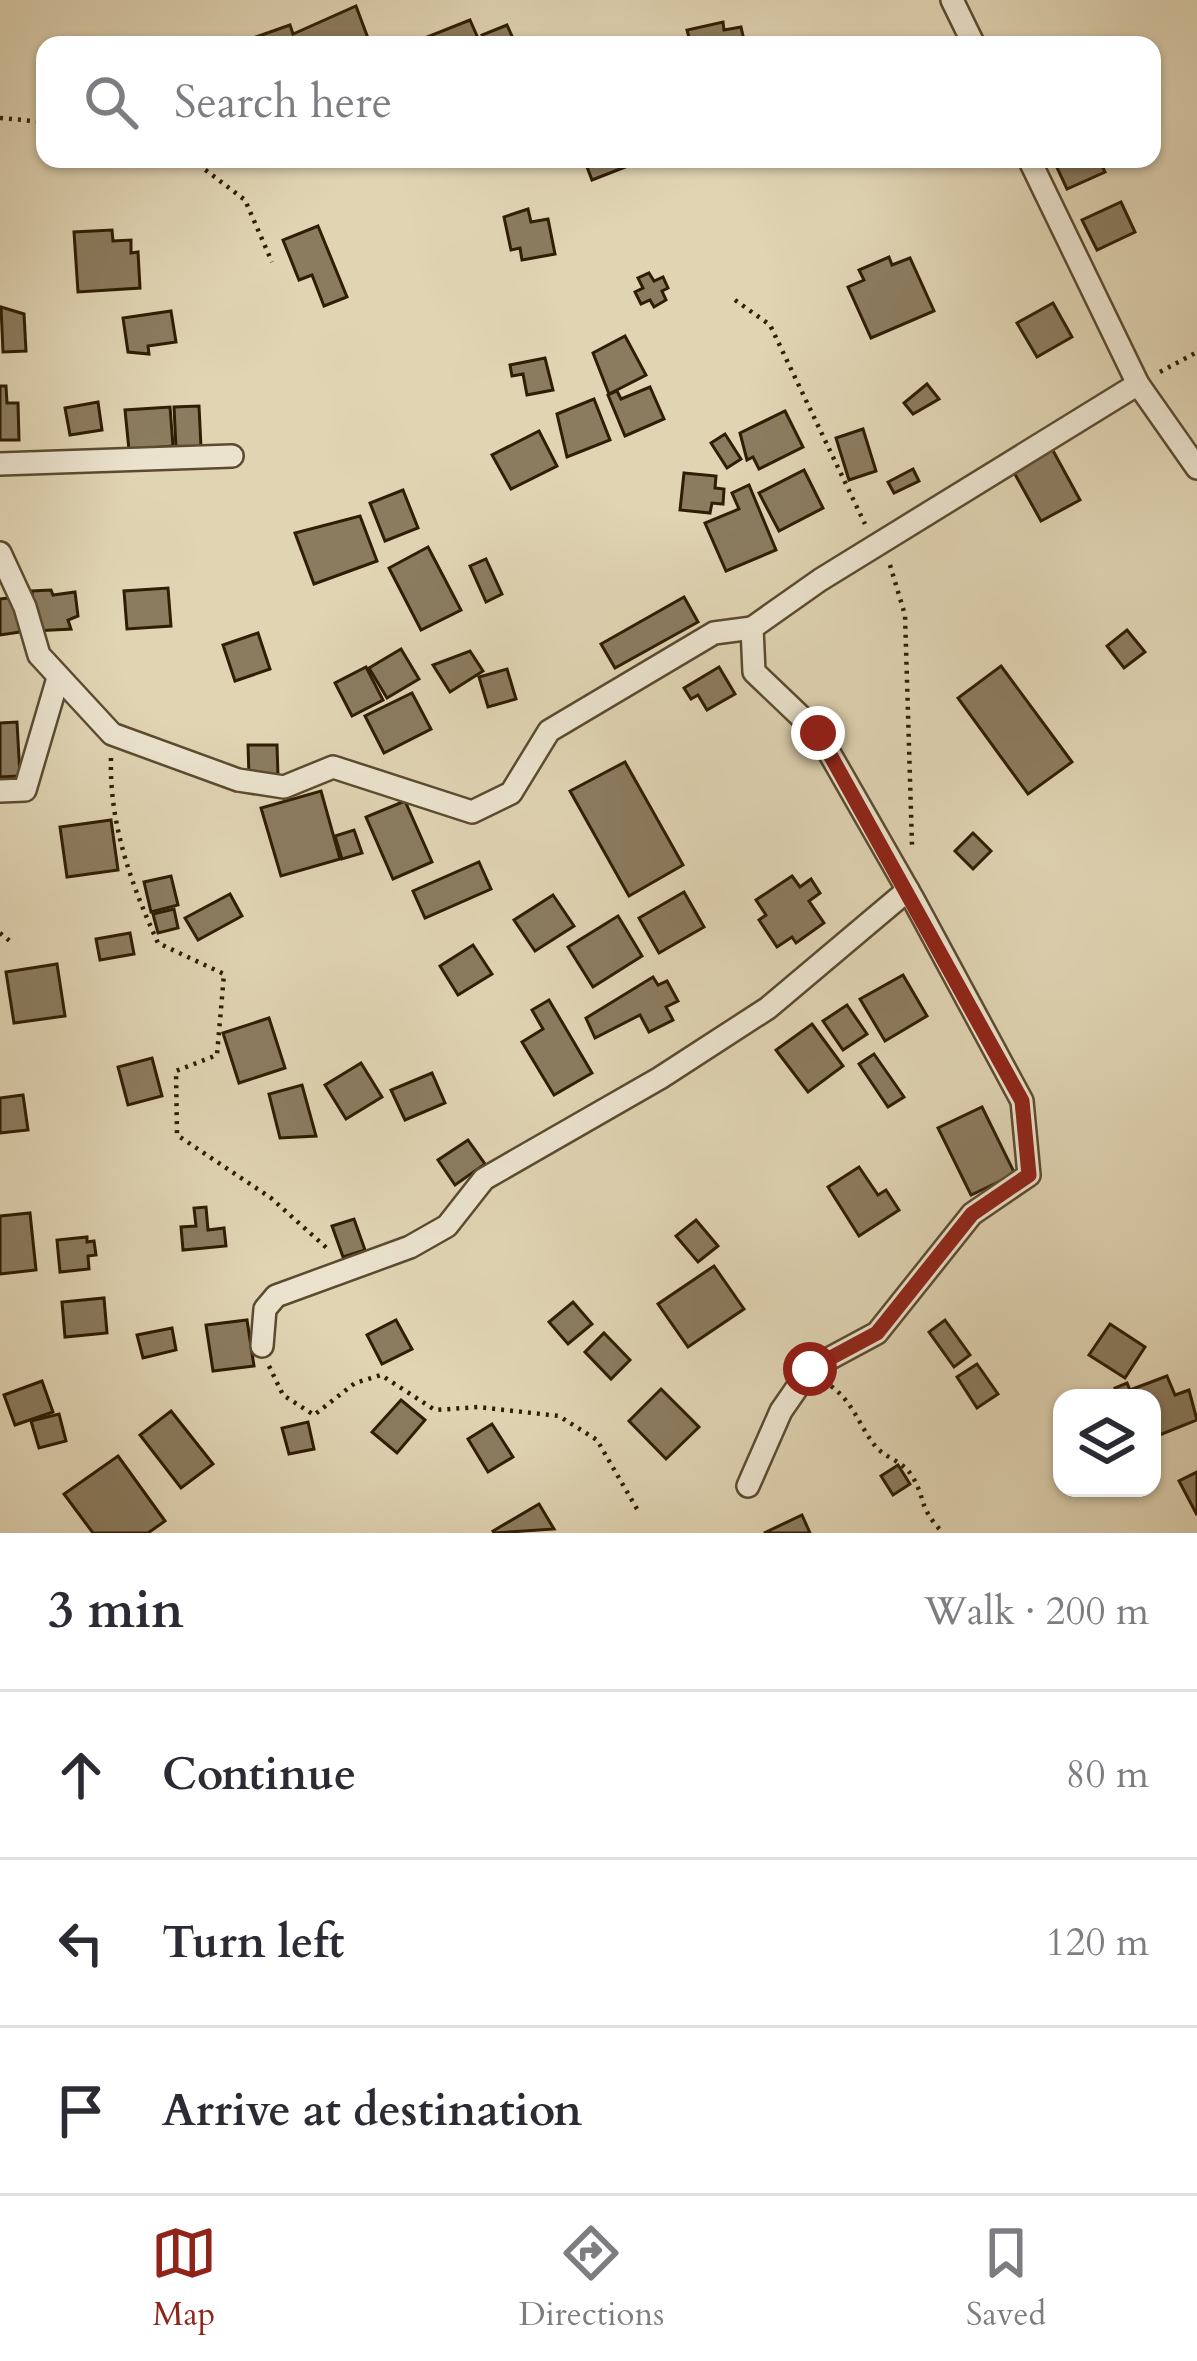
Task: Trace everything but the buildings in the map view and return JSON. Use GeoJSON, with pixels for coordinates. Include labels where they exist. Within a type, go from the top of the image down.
{"type":"FeatureCollection","features":[{"type":"Feature","properties":{"kind":"street"},"geometry":{"type":"LineString","coordinates":[[952,0],[970,36]]}},
{"type":"Feature","properties":{"kind":"street"},"geometry":{"type":"LineString","coordinates":[[1033,168],[1138,384],[1197,468]]}},
{"type":"Feature","properties":{"kind":"street"},"geometry":{"type":"LineString","coordinates":[[0,554],[26,607],[39,656],[112,734],[238,780],[284,787],[333,767],[472,812],[511,793],[549,731],[713,633],[752,628],[1138,384]]}},
{"type":"Feature","properties":{"kind":"street"},"geometry":{"type":"LineString","coordinates":[[0,464],[232,456]]}},
{"type":"Feature","properties":{"kind":"street"},"geometry":{"type":"LineString","coordinates":[[748,1486],[781,1411],[810,1369],[877,1333],[972,1214],[1029,1175],[1022,1101],[818,733],[754,672],[752,628]]}},
{"type":"Feature","properties":{"kind":"street"},"geometry":{"type":"LineString","coordinates":[[0,791],[25,790],[58,678]]}},
{"type":"Feature","properties":{"kind":"street"},"geometry":{"type":"LineString","coordinates":[[262,1346],[265,1309],[276,1296],[410,1247],[447,1226],[484,1179],[768,1008],[908,890]]}},
{"type":"Feature","properties":{"kind":"path"},"geometry":{"type":"LineString","coordinates":[[0,118],[36,121]]}},
{"type":"Feature","properties":{"kind":"path"},"geometry":{"type":"LineString","coordinates":[[202,168],[245,200],[272,262]]}},
{"type":"Feature","properties":{"kind":"path"},"geometry":{"type":"LineString","coordinates":[[736,300],[770,326],[831,442],[854,507],[897,577],[905,615],[912,852]]}},
{"type":"Feature","properties":{"kind":"path"},"geometry":{"type":"LineString","coordinates":[[1138,384],[1197,352]]}},
{"type":"Feature","properties":{"kind":"path"},"geometry":{"type":"LineString","coordinates":[[112,734],[110,799],[135,893],[158,943],[224,974],[217,1055],[176,1071],[177,1135],[271,1198],[340,1260],[356,1267]]}},
{"type":"Feature","properties":{"kind":"path"},"geometry":{"type":"LineString","coordinates":[[0,933],[11,942]]}},
{"type":"Feature","properties":{"kind":"path"},"geometry":{"type":"LineString","coordinates":[[262,1346],[284,1395],[314,1415],[355,1383],[381,1376],[435,1410],[478,1407],[559,1416],[597,1440],[637,1509]]}},
{"type":"Feature","properties":{"kind":"path"},"geometry":{"type":"LineString","coordinates":[[810,1369],[849,1400],[878,1450],[903,1463],[916,1482],[920,1509],[943,1533]]}},
{"type":"Feature","properties":{"kind":"route"},"geometry":{"type":"LineString","coordinates":[[810,1369],[877,1333],[917,1276],[972,1214],[1029,1175],[1022,1101],[818,733]]}}]}
